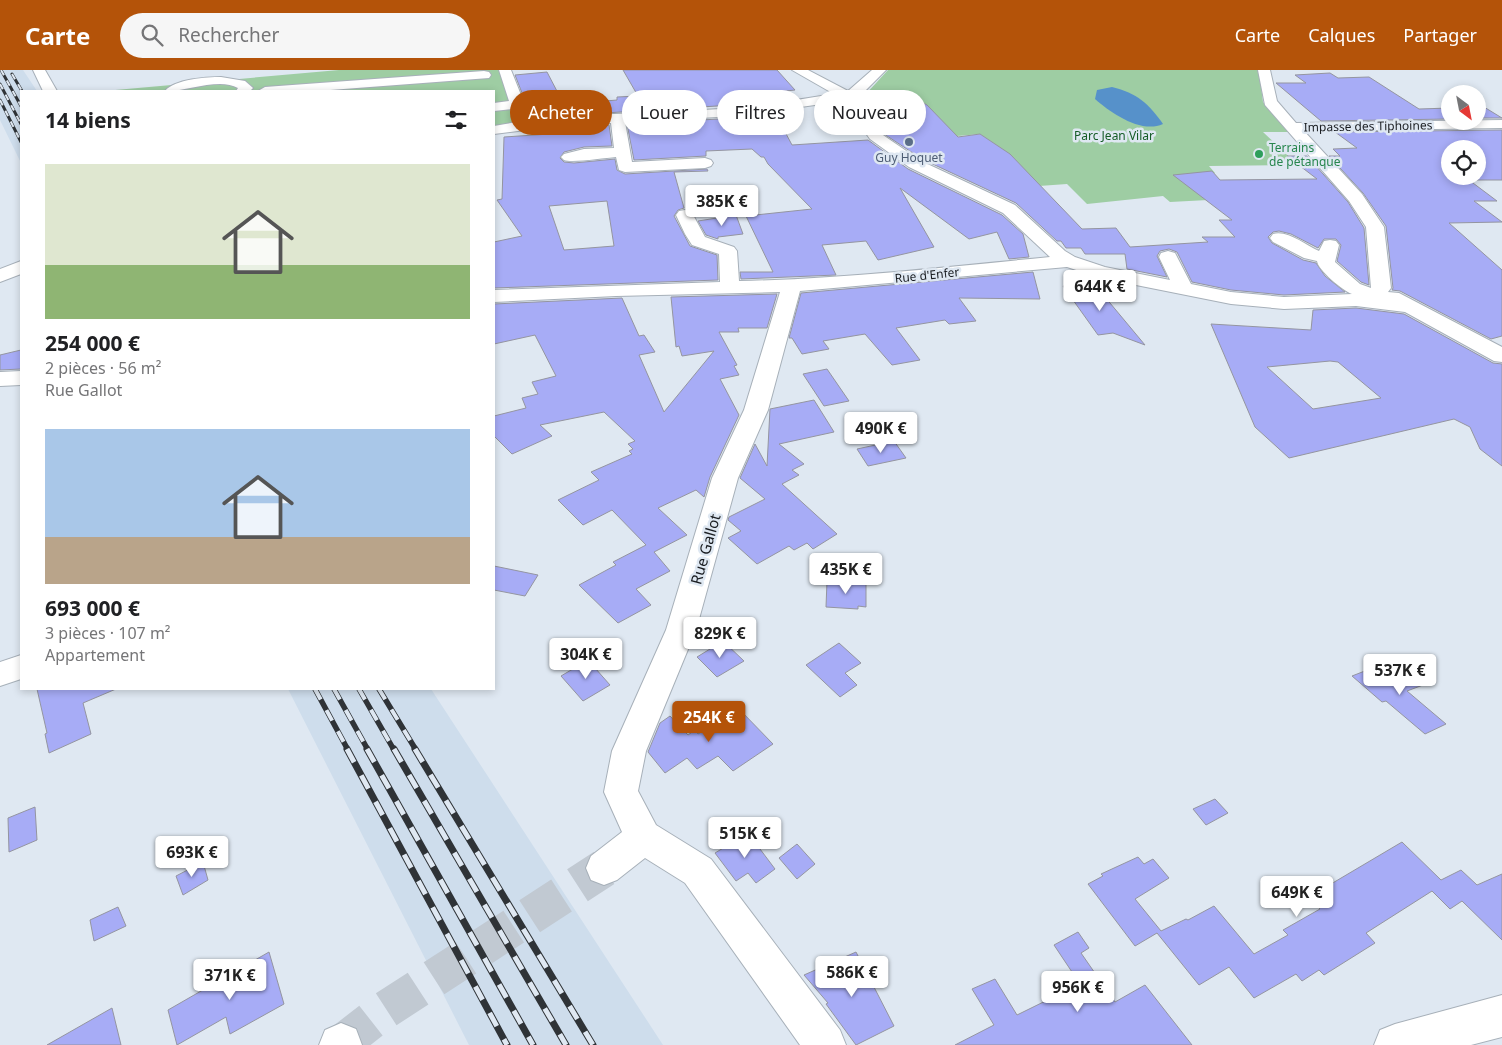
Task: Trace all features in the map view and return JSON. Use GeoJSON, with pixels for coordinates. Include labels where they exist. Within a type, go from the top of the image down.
{"type":"FeatureCollection","features":[{"type":"Feature","properties":{"kind":"street"},"geometry":{"type":"LineString","coordinates":[[39,70],[49,90]]}},
{"type":"Feature","properties":{"kind":"street"},"geometry":{"type":"LineString","coordinates":[[505,70],[513,90]]}},
{"type":"Feature","properties":{"kind":"street"},"geometry":{"type":"LineString","coordinates":[[798,70],[836,90]]}},
{"type":"Feature","properties":{"kind":"street"},"geometry":{"type":"LineString","coordinates":[[1264,70],[1270,102],[1364,208],[1375,228],[1369,294]]}},
{"type":"Feature","properties":{"kind":"street"},"geometry":{"type":"LineString","coordinates":[[859,90],[882,74]]}},
{"type":"Feature","properties":{"kind":"street"},"geometry":{"type":"LineString","coordinates":[[189,90],[215,85],[241,90],[266,85],[292,89],[337,81],[484,76],[487,88],[459,90]]}},
{"type":"Feature","properties":{"kind":"street"},"geometry":{"type":"LineString","coordinates":[[392,90],[408,79]]}},
{"type":"Feature","properties":{"kind":"street"},"geometry":{"type":"LineString","coordinates":[[174,90],[187,85],[231,80],[243,84],[241,90]]}},
{"type":"Feature","properties":{"kind":"street"},"geometry":{"type":"LineString","coordinates":[[268,90],[282,86],[292,89]]}},
{"type":"Feature","properties":{"kind":"street"},"geometry":{"type":"LineString","coordinates":[[612,118],[747,111],[814,101]]}},
{"type":"Feature","properties":{"kind":"street"},"geometry":{"type":"LineString","coordinates":[[495,107],[510,112]]}},
{"type":"Feature","properties":{"kind":"street"},"geometry":{"type":"LineString","coordinates":[[495,120],[510,117]]}},
{"type":"Feature","properties":{"kind":"street"},"geometry":{"type":"LineString","coordinates":[[617,118],[625,167],[705,163]]}},
{"type":"Feature","properties":{"kind":"street"},"geometry":{"type":"LineString","coordinates":[[495,129],[510,121]]}},
{"type":"Feature","properties":{"kind":"street","name":"Impasse des Tiphoines"},"geometry":{"type":"LineString","coordinates":[[1294,127],[1502,124]]}},
{"type":"Feature","properties":{"kind":"street"},"geometry":{"type":"LineString","coordinates":[[874,135],[910,161],[1009,209],[1058,255],[1068,261]]}},
{"type":"Feature","properties":{"kind":"street"},"geometry":{"type":"LineString","coordinates":[[569,157],[584,154],[622,152]]}},
{"type":"Feature","properties":{"kind":"street"},"geometry":{"type":"LineString","coordinates":[[685,215],[699,242],[728,251],[730,287]]}},
{"type":"Feature","properties":{"kind":"street"},"geometry":{"type":"LineString","coordinates":[[1279,238],[1311,254],[1328,251],[1326,264],[1338,277],[1353,288],[1406,306],[1502,356]]}},
{"type":"Feature","properties":{"kind":"street"},"geometry":{"type":"LineString","coordinates":[[1168,257],[1184,289]]}},
{"type":"Feature","properties":{"kind":"street","name":"Rue d'Enfer"},"geometry":{"type":"LineString","coordinates":[[495,296],[616,290],[792,286],[897,278],[1068,261],[1101,272],[1230,298],[1284,303],[1369,294],[1406,306]]}},
{"type":"Feature","properties":{"kind":"street"},"geometry":{"type":"LineString","coordinates":[[0,276],[20,267]]}},
{"type":"Feature","properties":{"kind":"street","name":"Rue Gallot"},"geometry":{"type":"LineString","coordinates":[[643,837],[622,792],[629,751],[681,630],[725,478],[756,410],[792,286]]}},
{"type":"Feature","properties":{"kind":"street"},"geometry":{"type":"LineString","coordinates":[[0,379],[20,378]]}},
{"type":"Feature","properties":{"kind":"street"},"geometry":{"type":"LineString","coordinates":[[0,674],[20,667]]}},
{"type":"Feature","properties":{"kind":"street"},"geometry":{"type":"LineString","coordinates":[[604,868],[643,837],[698,871],[825,1045]]}},
{"type":"Feature","properties":{"kind":"street"},"geometry":{"type":"LineString","coordinates":[[1395,1045],[1502,1016]]}},
{"type":"Feature","properties":{"kind":"shaded area"},"geometry":{"type":"Polygon","coordinates":[[[0,70],[23,70],[36,90],[20,90],[20,161],[0,120],[0,70]]]}},
{"type":"Feature","properties":{"kind":"shaded area"},"geometry":{"type":"Polygon","coordinates":[[[289,690],[432,690],[663,1045],[469,1045],[289,690]]]}},
{"type":"Feature","properties":{"kind":"green space"},"geometry":{"type":"Polygon","coordinates":[[[339,70],[499,70],[509,101],[501,103],[504,110],[510,110],[510,124],[495,127],[495,90],[115,90],[339,70]]]}},
{"type":"Feature","properties":{"kind":"green space","name":"Parc Jean Vilar"},"geometry":{"type":"Polygon","coordinates":[[[888,70],[1259,70],[1263,102],[1292,132],[1263,132],[1298,165],[1209,166],[1215,173],[1184,174],[1208,200],[1170,202],[1163,196],[1087,204],[1067,184],[1039,186],[1011,155],[980,134],[957,136],[926,107],[926,90],[870,90],[888,70]]]}},
{"type":"Feature","properties":{"kind":"water"},"geometry":{"type":"Polygon","coordinates":[[[1112,87],[1129,92],[1142,100],[1163,124],[1145,126],[1136,124],[1118,116],[1095,99],[1097,90],[1112,87]]]}},
{"type":"Feature","properties":{"kind":"building"},"geometry":{"type":"Polygon","coordinates":[[[623,70],[777,70],[795,90],[717,90],[717,106],[707,107],[707,90],[635,90],[623,70]]]}},
{"type":"Feature","properties":{"kind":"building"},"geometry":{"type":"Polygon","coordinates":[[[547,72],[556,90],[521,90],[515,75],[547,72]]]}},
{"type":"Feature","properties":{"kind":"building"},"geometry":{"type":"Polygon","coordinates":[[[1330,73],[1338,78],[1369,77],[1419,109],[1441,108],[1441,119],[1321,121],[1276,83],[1306,83],[1295,75],[1330,73]]]}},
{"type":"Feature","properties":{"kind":"building"},"geometry":{"type":"Polygon","coordinates":[[[617,97],[622,97],[622,112],[612,113],[612,100],[617,100],[617,97]]]}},
{"type":"Feature","properties":{"kind":"building"},"geometry":{"type":"Polygon","coordinates":[[[926,104],[958,137],[980,134],[1010,154],[1082,229],[1116,228],[1130,247],[1208,242],[1202,237],[1235,237],[1219,220],[1232,220],[1173,175],[1212,171],[1220,180],[1317,179],[1287,156],[1307,156],[1348,202],[1364,228],[1369,285],[1361,282],[1337,261],[1341,245],[1336,239],[1324,239],[1318,248],[1291,234],[1279,231],[1273,232],[1268,237],[1272,243],[1303,260],[1316,263],[1325,276],[1345,292],[1284,295],[1231,290],[1192,282],[1177,252],[1169,249],[1160,251],[1157,256],[1167,277],[1127,269],[1125,254],[1085,254],[1081,248],[1066,248],[1061,241],[1057,241],[1016,203],[922,159],[886,135],[926,135],[926,104]]]}},
{"type":"Feature","properties":{"kind":"building"},"geometry":{"type":"Polygon","coordinates":[[[1486,108],[1502,118],[1486,118],[1486,108]]]}},
{"type":"Feature","properties":{"kind":"building"},"geometry":{"type":"Polygon","coordinates":[[[717,119],[717,135],[787,135],[792,145],[868,140],[908,169],[1002,215],[1023,234],[1029,257],[1009,259],[997,232],[969,239],[900,188],[934,247],[878,260],[866,241],[822,245],[836,275],[741,279],[740,272],[773,272],[746,216],[812,209],[768,164],[764,157],[761,157],[752,149],[706,151],[706,156],[634,160],[629,135],[707,135],[707,120],[717,119]]]}},
{"type":"Feature","properties":{"kind":"building"},"geometry":{"type":"Polygon","coordinates":[[[1502,130],[1502,180],[1486,180],[1486,140],[1441,140],[1441,185],[1476,185],[1497,201],[1474,201],[1502,222],[1449,223],[1502,270],[1502,336],[1491,339],[1400,291],[1392,290],[1386,226],[1363,193],[1329,156],[1340,156],[1333,149],[1357,148],[1335,132],[1502,130]]]}},
{"type":"Feature","properties":{"kind":"building"},"geometry":{"type":"Polygon","coordinates":[[[610,135],[612,146],[584,147],[564,152],[560,158],[564,162],[574,163],[615,159],[617,170],[625,174],[707,169],[708,171],[674,172],[684,208],[678,210],[674,216],[690,246],[717,255],[718,280],[495,288],[495,242],[522,236],[497,200],[502,199],[504,137],[610,135]],[[607,201],[549,206],[564,250],[614,246],[607,201]]]}},
{"type":"Feature","properties":{"kind":"building"},"geometry":{"type":"Polygon","coordinates":[[[736,215],[743,234],[718,237],[718,239],[706,235],[698,221],[736,215]]]}},
{"type":"Feature","properties":{"kind":"building"},"geometry":{"type":"Polygon","coordinates":[[[1033,272],[1040,299],[959,298],[976,321],[949,324],[945,320],[896,328],[920,360],[892,365],[865,334],[823,341],[829,349],[802,354],[792,338],[789,338],[801,293],[1033,272]]]}},
{"type":"Feature","properties":{"kind":"building"},"geometry":{"type":"Polygon","coordinates":[[[1095,285],[1145,345],[1113,333],[1098,335],[1063,286],[1095,285]]]}},
{"type":"Feature","properties":{"kind":"building"},"geometry":{"type":"Polygon","coordinates":[[[777,294],[767,328],[738,328],[739,332],[719,332],[737,365],[734,366],[739,375],[720,379],[739,415],[710,477],[704,497],[696,490],[658,508],[687,535],[654,552],[670,571],[636,589],[651,605],[618,623],[579,585],[616,565],[613,562],[646,545],[612,510],[583,525],[558,500],[599,480],[591,472],[632,454],[629,451],[633,449],[628,444],[635,441],[604,412],[540,425],[552,436],[512,454],[495,437],[495,416],[526,408],[522,398],[538,394],[532,382],[556,376],[535,335],[495,344],[495,304],[622,298],[639,336],[644,335],[655,352],[639,355],[664,412],[714,351],[682,356],[679,346],[676,347],[671,297],[777,294]]]}},
{"type":"Feature","properties":{"kind":"building"},"geometry":{"type":"Polygon","coordinates":[[[1356,308],[1404,314],[1493,363],[1502,364],[1502,466],[1480,449],[1470,427],[1454,419],[1289,458],[1255,427],[1211,324],[1311,330],[1313,310],[1356,308]],[[1330,361],[1267,367],[1313,409],[1381,398],[1338,362],[1330,361]]]}},
{"type":"Feature","properties":{"kind":"building"},"geometry":{"type":"Polygon","coordinates":[[[20,350],[20,369],[0,370],[0,355],[20,350]]]}},
{"type":"Feature","properties":{"kind":"building"},"geometry":{"type":"Polygon","coordinates":[[[827,369],[849,401],[824,406],[803,374],[827,369]]]}},
{"type":"Feature","properties":{"kind":"building"},"geometry":{"type":"Polygon","coordinates":[[[814,400],[834,432],[779,444],[804,464],[792,470],[799,475],[782,484],[837,534],[813,549],[807,543],[794,550],[789,546],[757,564],[728,538],[741,531],[728,520],[729,517],[765,499],[740,478],[755,444],[767,466],[770,409],[814,400]]]}},
{"type":"Feature","properties":{"kind":"building"},"geometry":{"type":"Polygon","coordinates":[[[894,441],[906,458],[868,466],[857,449],[894,441]]]}},
{"type":"Feature","properties":{"kind":"building"},"geometry":{"type":"Polygon","coordinates":[[[495,566],[538,575],[525,596],[495,590],[495,566]]]}},
{"type":"Feature","properties":{"kind":"building"},"geometry":{"type":"Polygon","coordinates":[[[827,581],[866,583],[866,607],[858,606],[858,609],[826,607],[827,581]]]}},
{"type":"Feature","properties":{"kind":"building"},"geometry":{"type":"Polygon","coordinates":[[[723,641],[744,661],[717,677],[697,657],[723,641]]]}},
{"type":"Feature","properties":{"kind":"building"},"geometry":{"type":"Polygon","coordinates":[[[839,643],[861,663],[845,673],[857,685],[840,697],[806,665],[839,643]]]}},
{"type":"Feature","properties":{"kind":"building"},"geometry":{"type":"Polygon","coordinates":[[[588,660],[610,685],[583,701],[561,676],[588,660]]]}},
{"type":"Feature","properties":{"kind":"building"},"geometry":{"type":"Polygon","coordinates":[[[1375,667],[1383,674],[1402,667],[1423,685],[1407,691],[1446,724],[1425,734],[1386,701],[1382,702],[1352,676],[1375,667]]]}},
{"type":"Feature","properties":{"kind":"building"},"geometry":{"type":"Polygon","coordinates":[[[37,690],[114,690],[83,703],[91,734],[49,753],[45,734],[47,733],[37,690]]]}},
{"type":"Feature","properties":{"kind":"building"},"geometry":{"type":"Polygon","coordinates":[[[739,709],[773,744],[733,771],[718,756],[697,769],[687,758],[665,773],[648,752],[660,723],[670,716],[688,735],[695,730],[698,734],[739,709]]]}},
{"type":"Feature","properties":{"kind":"building"},"geometry":{"type":"Polygon","coordinates":[[[1215,799],[1228,813],[1206,825],[1193,809],[1215,799]]]}},
{"type":"Feature","properties":{"kind":"building"},"geometry":{"type":"Polygon","coordinates":[[[35,807],[37,840],[9,852],[8,818],[35,807]]]}},
{"type":"Feature","properties":{"kind":"building"},"geometry":{"type":"Polygon","coordinates":[[[748,833],[775,869],[756,883],[748,873],[736,881],[715,853],[748,833]]]}},
{"type":"Feature","properties":{"kind":"building"},"geometry":{"type":"Polygon","coordinates":[[[1402,842],[1441,880],[1461,870],[1477,885],[1502,874],[1502,940],[1462,901],[1450,909],[1432,891],[1366,933],[1375,943],[1324,975],[1319,970],[1302,981],[1296,974],[1254,998],[1229,967],[1199,985],[1157,933],[1135,946],[1088,884],[1103,876],[1101,874],[1138,857],[1144,864],[1153,859],[1169,878],[1135,899],[1161,931],[1186,919],[1188,920],[1214,906],[1254,954],[1288,935],[1283,930],[1320,909],[1309,897],[1402,842]]]}},
{"type":"Feature","properties":{"kind":"building"},"geometry":{"type":"Polygon","coordinates":[[[797,844],[815,864],[797,879],[779,858],[797,844]]]}},
{"type":"Feature","properties":{"kind":"building"},"geometry":{"type":"Polygon","coordinates":[[[203,862],[208,880],[183,895],[176,876],[203,862]]]}},
{"type":"Feature","properties":{"kind":"building"},"geometry":{"type":"Polygon","coordinates":[[[118,907],[126,926],[94,941],[90,920],[118,907]]]}},
{"type":"Feature","properties":{"kind":"building"},"geometry":{"type":"Polygon","coordinates":[[[1078,932],[1089,948],[1081,953],[1115,1002],[1145,985],[1192,1045],[955,1045],[994,1025],[972,989],[995,979],[1017,1015],[1080,984],[1054,945],[1078,932]]]}},
{"type":"Feature","properties":{"kind":"building"},"geometry":{"type":"Polygon","coordinates":[[[269,952],[284,1004],[230,1034],[226,1017],[177,1045],[168,1010],[269,952]]]}},
{"type":"Feature","properties":{"kind":"building"},"geometry":{"type":"Polygon","coordinates":[[[856,952],[894,1026],[856,1045],[826,1004],[828,1003],[804,975],[856,952]]]}},
{"type":"Feature","properties":{"kind":"building"},"geometry":{"type":"Polygon","coordinates":[[[112,1008],[121,1045],[47,1045],[112,1008]]]}},
{"type":"Feature","properties":{"kind":"tunnel"},"geometry":{"type":"LineString","coordinates":[[341,1044],[382,1012],[604,868]]}},
{"type":"Feature","properties":{"kind":"railway"},"geometry":{"type":"LineString","coordinates":[[1,70],[20,104]]}},
{"type":"Feature","properties":{"kind":"railway"},"geometry":{"type":"LineString","coordinates":[[12,74],[21,90]]}},
{"type":"Feature","properties":{"kind":"railway"},"geometry":{"type":"LineString","coordinates":[[0,84],[20,122]]}},
{"type":"Feature","properties":{"kind":"railway"},"geometry":{"type":"LineString","coordinates":[[0,100],[20,140]]}},
{"type":"Feature","properties":{"kind":"railway"},"geometry":{"type":"LineString","coordinates":[[316,690],[348,750]]}},
{"type":"Feature","properties":{"kind":"railway"},"geometry":{"type":"LineString","coordinates":[[335,690],[368,750]]}},
{"type":"Feature","properties":{"kind":"railway"},"geometry":{"type":"LineString","coordinates":[[360,690],[394,750]]}},
{"type":"Feature","properties":{"kind":"railway"},"geometry":{"type":"LineString","coordinates":[[380,690],[416,750]]}},
{"type":"Feature","properties":{"kind":"railway"},"geometry":{"type":"LineString","coordinates":[[347,749],[507,1045]]}},
{"type":"Feature","properties":{"kind":"railway"},"geometry":{"type":"LineString","coordinates":[[367,749],[533,1045]]}},
{"type":"Feature","properties":{"kind":"railway"},"geometry":{"type":"LineString","coordinates":[[394,749],[566,1045]]}},
{"type":"Feature","properties":{"kind":"railway"},"geometry":{"type":"LineString","coordinates":[[415,749],[593,1045]]}},
{"type":"Feature","properties":{"kind":"place","name":"Guy Hoquet"},"geometry":{"type":"Point","coordinates":[909,142]}},
{"type":"Feature","properties":{"kind":"place","name":"Terrains de pétanque"},"geometry":{"type":"Point","coordinates":[1259,154]}}]}
